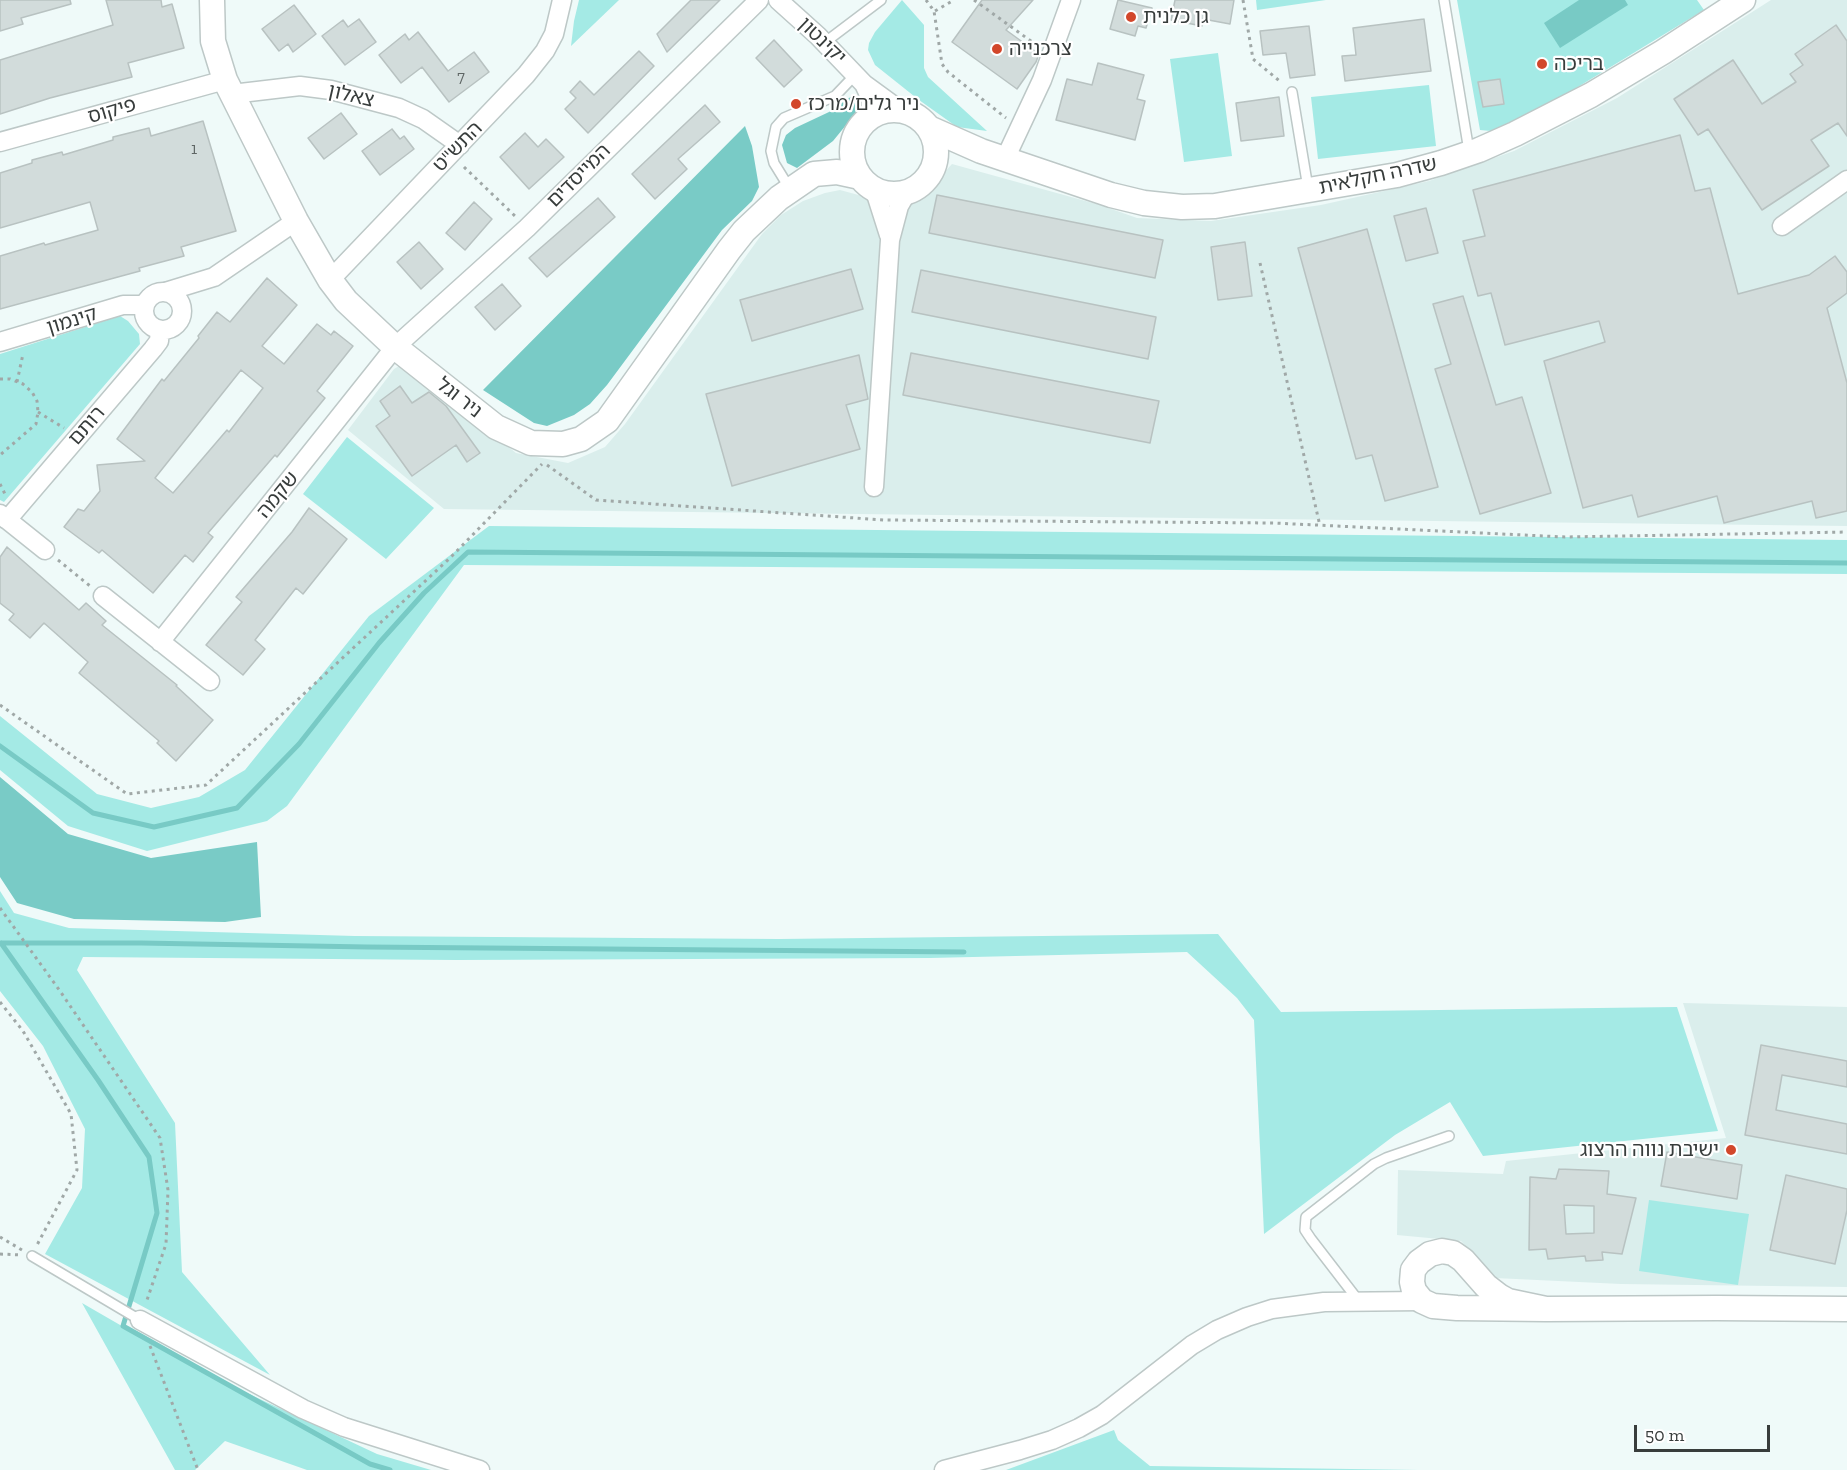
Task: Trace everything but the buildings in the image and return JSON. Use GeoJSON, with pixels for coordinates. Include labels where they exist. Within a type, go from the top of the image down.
{"type":"FeatureCollection","features":[{"type":"Feature","properties":{"kind":"street","name":"ניר וגל"},"geometry":{"type":"LineString","coordinates":[[212,0],[213,41],[228,87],[296,221],[330,280],[346,301],[395,347],[495,427],[531,443],[562,444],[581,439],[607,421],[744,231],[779,198],[814,174],[826,171],[848,173],[868,184]]}},
{"type":"Feature","properties":{"kind":"street","name":"התש\"ט"},"geometry":{"type":"LineString","coordinates":[[330,280],[507,96],[545,51],[554,34],[562,0]]}},
{"type":"Feature","properties":{"kind":"street","name":"המייסדים"},"geometry":{"type":"LineString","coordinates":[[395,347],[527,228],[759,0]]}},
{"type":"Feature","properties":{"kind":"street","name":"יקינטון"},"geometry":{"type":"LineString","coordinates":[[778,0],[860,79],[901,111]]}},
{"type":"Feature","properties":{"kind":"street"},"geometry":{"type":"LineString","coordinates":[[1005,159],[1052,56],[1071,0]]}},
{"type":"Feature","properties":{"kind":"street","name":"שדרה חקלאית"},"geometry":{"type":"LineString","coordinates":[[929,128],[981,151],[1111,195],[1144,203],[1182,207],[1215,206],[1397,175],[1470,153],[1515,135],[1591,95],[1664,52],[1743,0]]}},
{"type":"Feature","properties":{"kind":"street"},"geometry":{"type":"LineString","coordinates":[[860,79],[871,99],[871,108],[853,141],[852,158],[856,171],[868,184],[889,195],[915,189],[926,181],[933,169],[936,155],[929,128],[919,118],[892,109],[878,112],[866,120]]}},
{"type":"Feature","properties":{"kind":"street","name":"צאלון"},"geometry":{"type":"LineString","coordinates":[[228,87],[300,86],[331,90],[399,108],[423,119],[455,149]]}},
{"type":"Feature","properties":{"kind":"street","name":"פיקוס"},"geometry":{"type":"LineString","coordinates":[[0,142],[228,87]]}},
{"type":"Feature","properties":{"kind":"street","name":"ניר וגל"},"geometry":{"type":"LineString","coordinates":[[799,184],[853,141]]}},
{"type":"Feature","properties":{"kind":"street","name":"שדרה חקלאית"},"geometry":{"type":"LineString","coordinates":[[933,169],[951,155],[965,150],[981,151]]}},
{"type":"Feature","properties":{"kind":"street"},"geometry":{"type":"LineString","coordinates":[[1782,226],[1847,180]]}},
{"type":"Feature","properties":{"kind":"street"},"geometry":{"type":"LineString","coordinates":[[868,184],[890,240]]}},
{"type":"Feature","properties":{"kind":"street"},"geometry":{"type":"LineString","coordinates":[[874,488],[890,240],[899,206],[907,192]]}},
{"type":"Feature","properties":{"kind":"street"},"geometry":{"type":"LineString","coordinates":[[214,277],[153,295],[145,305],[144,311],[148,324],[160,330],[172,329],[214,277],[296,221]]}},
{"type":"Feature","properties":{"kind":"street"},"geometry":{"type":"LineString","coordinates":[[165,292],[171,293],[183,307],[181,320]]}},
{"type":"Feature","properties":{"kind":"street","name":"קינמון"},"geometry":{"type":"LineString","coordinates":[[0,342],[123,305],[145,305]]}},
{"type":"Feature","properties":{"kind":"street","name":"רותם"},"geometry":{"type":"LineString","coordinates":[[45,550],[3,517],[78,436],[153,349],[159,341],[160,330]]}},
{"type":"Feature","properties":{"kind":"street","name":"שקמה"},"geometry":{"type":"LineString","coordinates":[[160,642],[395,347]]}},
{"type":"Feature","properties":{"kind":"street"},"geometry":{"type":"LineString","coordinates":[[103,596],[210,681]]}},
{"type":"Feature","properties":{"kind":"street"},"geometry":{"type":"LineString","coordinates":[[1422,1301],[1414,1291],[1413,1270],[1430,1254],[1442,1251],[1453,1253],[1463,1260],[1486,1286],[1508,1301],[1546,1309]]}},
{"type":"Feature","properties":{"kind":"street"},"geometry":{"type":"LineString","coordinates":[[944,1470],[1020,1450],[1052,1440],[1079,1428],[1102,1415],[1192,1345],[1217,1330],[1247,1317],[1298,1304],[1422,1301],[1433,1306],[1457,1308],[1847,1309]]}},
{"type":"Feature","properties":{"kind":"street"},"geometry":{"type":"LineString","coordinates":[[140,1320],[303,1409],[344,1427],[480,1470]]}},
{"type":"Feature","properties":{"kind":"lane"},"geometry":{"type":"LineString","coordinates":[[824,43],[881,0]]}},
{"type":"Feature","properties":{"kind":"lane"},"geometry":{"type":"LineString","coordinates":[[1444,0],[1470,153]]}},
{"type":"Feature","properties":{"kind":"lane"},"geometry":{"type":"LineString","coordinates":[[799,184],[774,163],[771,151],[776,127],[784,118],[835,96],[860,79]]}},
{"type":"Feature","properties":{"kind":"lane"},"geometry":{"type":"LineString","coordinates":[[1292,92],[1308,190]]}},
{"type":"Feature","properties":{"kind":"lane"},"geometry":{"type":"LineString","coordinates":[[1359,1302],[1305,1230],[1306,1217],[1374,1164],[1449,1136]]}},
{"type":"Feature","properties":{"kind":"lane"},"geometry":{"type":"LineString","coordinates":[[32,1256],[140,1320]]}},
{"type":"Feature","properties":{"kind":"path"},"geometry":{"type":"LineString","coordinates":[[926,0],[934,11],[942,63],[948,72],[1020,128]]}},
{"type":"Feature","properties":{"kind":"path"},"geometry":{"type":"LineString","coordinates":[[934,11],[954,0]]}},
{"type":"Feature","properties":{"kind":"path"},"geometry":{"type":"LineString","coordinates":[[974,0],[1052,56]]}},
{"type":"Feature","properties":{"kind":"path"},"geometry":{"type":"LineString","coordinates":[[1243,0],[1253,59],[1292,92]]}},
{"type":"Feature","properties":{"kind":"path"},"geometry":{"type":"LineString","coordinates":[[455,149],[527,228]]}},
{"type":"Feature","properties":{"kind":"path"},"geometry":{"type":"LineString","coordinates":[[1260,263],[1320,526]]}},
{"type":"Feature","properties":{"kind":"path"},"geometry":{"type":"LineString","coordinates":[[17,382],[27,334]]}},
{"type":"Feature","properties":{"kind":"path"},"geometry":{"type":"LineString","coordinates":[[0,379],[17,382],[32,392],[37,401],[38,412],[36,424],[0,455]]}},
{"type":"Feature","properties":{"kind":"path"},"geometry":{"type":"LineString","coordinates":[[38,412],[78,436]]}},
{"type":"Feature","properties":{"kind":"path"},"geometry":{"type":"LineString","coordinates":[[0,705],[127,794],[206,785],[450,558],[544,462],[596,500],[884,520],[1274,524],[1565,537],[1847,532]]}},
{"type":"Feature","properties":{"kind":"path"},"geometry":{"type":"LineString","coordinates":[[45,550],[103,596]]}},
{"type":"Feature","properties":{"kind":"path"},"geometry":{"type":"LineString","coordinates":[[0,908],[160,1138],[168,1190],[166,1244],[140,1320],[198,1470]]}},
{"type":"Feature","properties":{"kind":"path"},"geometry":{"type":"LineString","coordinates":[[0,1002],[23,1031],[71,1114],[77,1170],[32,1256]]}},
{"type":"Feature","properties":{"kind":"path"},"geometry":{"type":"LineString","coordinates":[[0,1237],[32,1256]]}},
{"type":"Feature","properties":{"kind":"path"},"geometry":{"type":"LineString","coordinates":[[0,1254],[32,1256]]}},
{"type":"Feature","properties":{"kind":"shaded area"},"geometry":{"type":"Polygon","coordinates":[[[579,0],[619,0],[571,46],[574,21],[579,0]]]}},
{"type":"Feature","properties":{"kind":"shaded area"},"geometry":{"type":"Polygon","coordinates":[[[902,0],[924,25],[924,68],[928,77],[987,131],[957,127],[875,65],[868,50],[869,43],[875,32],[902,0]]]}},
{"type":"Feature","properties":{"kind":"shaded area"},"geometry":{"type":"Polygon","coordinates":[[[1256,0],[1326,0],[1257,10],[1256,0]]]}},
{"type":"Feature","properties":{"kind":"shaded area","name":"בריכה"},"geometry":{"type":"Polygon","coordinates":[[[1457,0],[1697,0],[1704,10],[1527,118],[1491,131],[1480,130],[1457,0]]]}},
{"type":"Feature","properties":{"kind":"shaded area"},"geometry":{"type":"Polygon","coordinates":[[[1579,0],[1625,0],[1628,5],[1560,48],[1544,23],[1579,0]]]}},
{"type":"Feature","properties":{"kind":"shaded area"},"geometry":{"type":"Polygon","coordinates":[[[1771,0],[1847,0],[1847,526],[444,509],[348,430],[394,369],[404,363],[516,453],[568,463],[605,447],[625,424],[762,234],[781,215],[803,201],[840,190],[888,203],[911,203],[926,192],[952,164],[1100,205],[1137,218],[1211,221],[1321,205],[1429,181],[1514,151],[1617,98],[1771,0]]]}},
{"type":"Feature","properties":{"kind":"shaded area"},"geometry":{"type":"Polygon","coordinates":[[[1218,53],[1232,156],[1184,162],[1170,59],[1218,53]]]}},
{"type":"Feature","properties":{"kind":"shaded area"},"geometry":{"type":"Polygon","coordinates":[[[1429,85],[1436,146],[1318,159],[1311,97],[1429,85]]]}},
{"type":"Feature","properties":{"kind":"shaded area"},"geometry":{"type":"Polygon","coordinates":[[[852,96],[860,108],[833,141],[797,168],[787,163],[782,145],[786,135],[795,128],[829,112],[852,96]]]}},
{"type":"Feature","properties":{"kind":"shaded area"},"geometry":{"type":"Polygon","coordinates":[[[745,126],[752,146],[759,187],[752,201],[722,230],[607,385],[590,404],[574,415],[547,426],[534,423],[483,390],[745,126]]]}},
{"type":"Feature","properties":{"kind":"shaded area"},"geometry":{"type":"Polygon","coordinates":[[[120,316],[128,321],[139,334],[140,344],[4,502],[0,500],[0,354],[120,316]]]}},
{"type":"Feature","properties":{"kind":"shaded area"},"geometry":{"type":"Polygon","coordinates":[[[347,437],[434,508],[386,559],[303,494],[347,437]]]}},
{"type":"Feature","properties":{"kind":"shaded area"},"geometry":{"type":"Polygon","coordinates":[[[489,526],[1847,540],[1847,574],[464,565],[287,806],[267,821],[147,851],[68,826],[0,770],[0,716],[97,794],[151,808],[199,797],[245,770],[369,616],[489,526]]]}},
{"type":"Feature","properties":{"kind":"shaded area"},"geometry":{"type":"Polygon","coordinates":[[[0,777],[68,834],[151,858],[257,842],[261,917],[225,922],[74,919],[17,903],[0,877],[0,777]]]}},
{"type":"Feature","properties":{"kind":"shaded area"},"geometry":{"type":"Polygon","coordinates":[[[0,891],[14,913],[69,928],[355,936],[779,939],[1218,934],[1281,1012],[1677,1007],[1718,1131],[1483,1156],[1450,1102],[1395,1135],[1264,1234],[1254,1020],[1237,998],[1187,952],[930,958],[456,960],[83,957],[77,970],[175,1123],[182,1272],[270,1375],[45,1254],[82,1188],[85,1129],[43,1046],[0,991],[0,891]]]}},
{"type":"Feature","properties":{"kind":"shaded area","name":"ישיבת נווה הרצוג"},"geometry":{"type":"Polygon","coordinates":[[[1683,1003],[1847,1007],[1847,1287],[1621,1284],[1495,1278],[1461,1241],[1397,1235],[1398,1170],[1503,1174],[1506,1161],[1726,1138],[1683,1003]]]}},
{"type":"Feature","properties":{"kind":"shaded area"},"geometry":{"type":"Polygon","coordinates":[[[1649,1200],[1749,1214],[1738,1285],[1639,1271],[1649,1200]]]}},
{"type":"Feature","properties":{"kind":"shaded area"},"geometry":{"type":"Polygon","coordinates":[[[82,1303],[198,1370],[377,1454],[431,1470],[307,1470],[225,1441],[195,1470],[175,1470],[82,1303]]]}},
{"type":"Feature","properties":{"kind":"shaded area"},"geometry":{"type":"Polygon","coordinates":[[[1114,1430],[1118,1440],[1150,1466],[1418,1470],[1006,1470],[1114,1430]]]}},
{"type":"Feature","properties":{"kind":"waterway"},"geometry":{"type":"LineString","coordinates":[[0,746],[93,813],[154,827],[237,808],[299,744],[379,643],[424,593],[468,552],[1847,563]]}},
{"type":"Feature","properties":{"kind":"waterway"},"geometry":{"type":"LineString","coordinates":[[1,943],[964,952]]}},
{"type":"Feature","properties":{"kind":"waterway"},"geometry":{"type":"LineString","coordinates":[[1,943],[98,1080],[149,1157],[157,1213],[123,1326],[370,1464],[390,1470]]}},
{"type":"Feature","properties":{"kind":"place","name":"גן כלנית"},"geometry":{"type":"Point","coordinates":[1131,17]}},
{"type":"Feature","properties":{"kind":"place","name":"צרכנייה"},"geometry":{"type":"Point","coordinates":[997,49]}},
{"type":"Feature","properties":{"kind":"place","name":"בריכה"},"geometry":{"type":"Point","coordinates":[1542,64]}},
{"type":"Feature","properties":{"kind":"place","name":"ניר גלים/מרכז"},"geometry":{"type":"Point","coordinates":[796,104]}},
{"type":"Feature","properties":{"kind":"place","name":"ישיבת נווה הרצוג"},"geometry":{"type":"Point","coordinates":[1731,1150]}}]}
